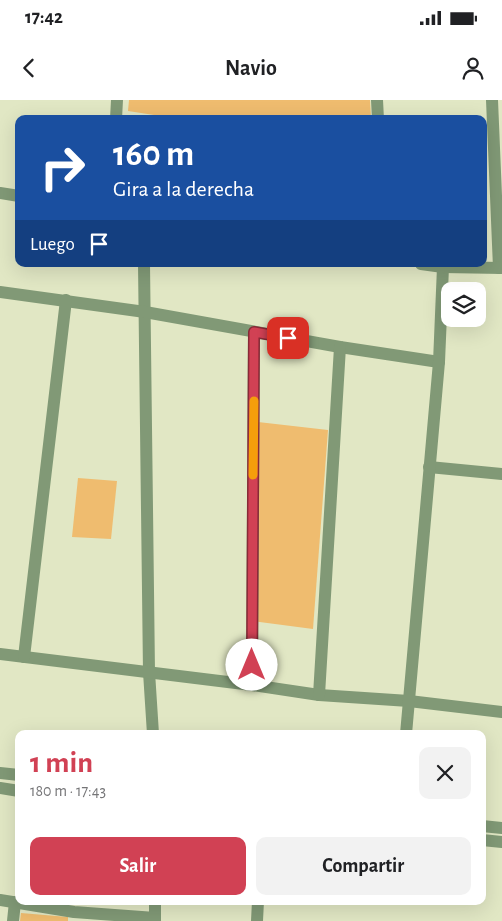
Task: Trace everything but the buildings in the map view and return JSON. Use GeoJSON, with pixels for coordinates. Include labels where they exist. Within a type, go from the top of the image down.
{"type":"FeatureCollection","features":[{"type":"Feature","properties":{"kind":"street"},"geometry":{"type":"LineString","coordinates":[[117,100],[119,115]]}},
{"type":"Feature","properties":{"kind":"street"},"geometry":{"type":"LineString","coordinates":[[377,100],[378,115]]}},
{"type":"Feature","properties":{"kind":"street"},"geometry":{"type":"LineString","coordinates":[[438,267],[500,268],[492,100]]}},
{"type":"Feature","properties":{"kind":"street"},"geometry":{"type":"LineString","coordinates":[[0,193],[15,195]]}},
{"type":"Feature","properties":{"kind":"street"},"geometry":{"type":"LineString","coordinates":[[144,267],[149,672],[153,730]]}},
{"type":"Feature","properties":{"kind":"street"},"geometry":{"type":"LineString","coordinates":[[406,730],[439,362],[443,268]]}},
{"type":"Feature","properties":{"kind":"street"},"geometry":{"type":"LineString","coordinates":[[0,292],[145,312],[340,347],[439,362]]}},
{"type":"Feature","properties":{"kind":"street"},"geometry":{"type":"LineString","coordinates":[[24,657],[66,300]]}},
{"type":"Feature","properties":{"kind":"street"},"geometry":{"type":"LineString","coordinates":[[252,684],[254,332]]}},
{"type":"Feature","properties":{"kind":"street"},"geometry":{"type":"LineString","coordinates":[[319,695],[340,347]]}},
{"type":"Feature","properties":{"kind":"street"},"geometry":{"type":"LineString","coordinates":[[429,467],[502,474]]}},
{"type":"Feature","properties":{"kind":"street"},"geometry":{"type":"LineString","coordinates":[[0,654],[252,684],[319,695],[409,701],[502,712]]}},
{"type":"Feature","properties":{"kind":"street"},"geometry":{"type":"LineString","coordinates":[[0,773],[15,775]]}},
{"type":"Feature","properties":{"kind":"street"},"geometry":{"type":"LineString","coordinates":[[0,788],[15,790]]}},
{"type":"Feature","properties":{"kind":"street"},"geometry":{"type":"LineString","coordinates":[[486,826],[502,828]]}},
{"type":"Feature","properties":{"kind":"street"},"geometry":{"type":"LineString","coordinates":[[486,840],[502,842]]}},
{"type":"Feature","properties":{"kind":"street"},"geometry":{"type":"LineString","coordinates":[[0,900],[15,902],[13,921]]}},
{"type":"Feature","properties":{"kind":"street"},"geometry":{"type":"LineString","coordinates":[[28,905],[74,916],[155,920],[155,905]]}},
{"type":"Feature","properties":{"kind":"street"},"geometry":{"type":"LineString","coordinates":[[256,921],[258,905]]}},
{"type":"Feature","properties":{"kind":"shaded area"},"geometry":{"type":"Polygon","coordinates":[[[129,100],[370,100],[371,115],[154,115],[128,111],[129,100]]]}},
{"type":"Feature","properties":{"kind":"shaded area"},"geometry":{"type":"Polygon","coordinates":[[[258,422],[328,430],[313,629],[252,621],[258,422]]]}},
{"type":"Feature","properties":{"kind":"shaded area"},"geometry":{"type":"Polygon","coordinates":[[[78,478],[117,481],[111,539],[72,537],[78,478]]]}},
{"type":"Feature","properties":{"kind":"shaded area"},"geometry":{"type":"Polygon","coordinates":[[[21,913],[68,917],[68,921],[20,921],[21,913]]]}},
{"type":"Feature","properties":{"kind":"slow traffic"},"geometry":{"type":"LineString","coordinates":[[253,475],[254,401]]}},
{"type":"Feature","properties":{"kind":"route"},"geometry":{"type":"LineString","coordinates":[[252,665],[254,332],[288,338]]}}]}
